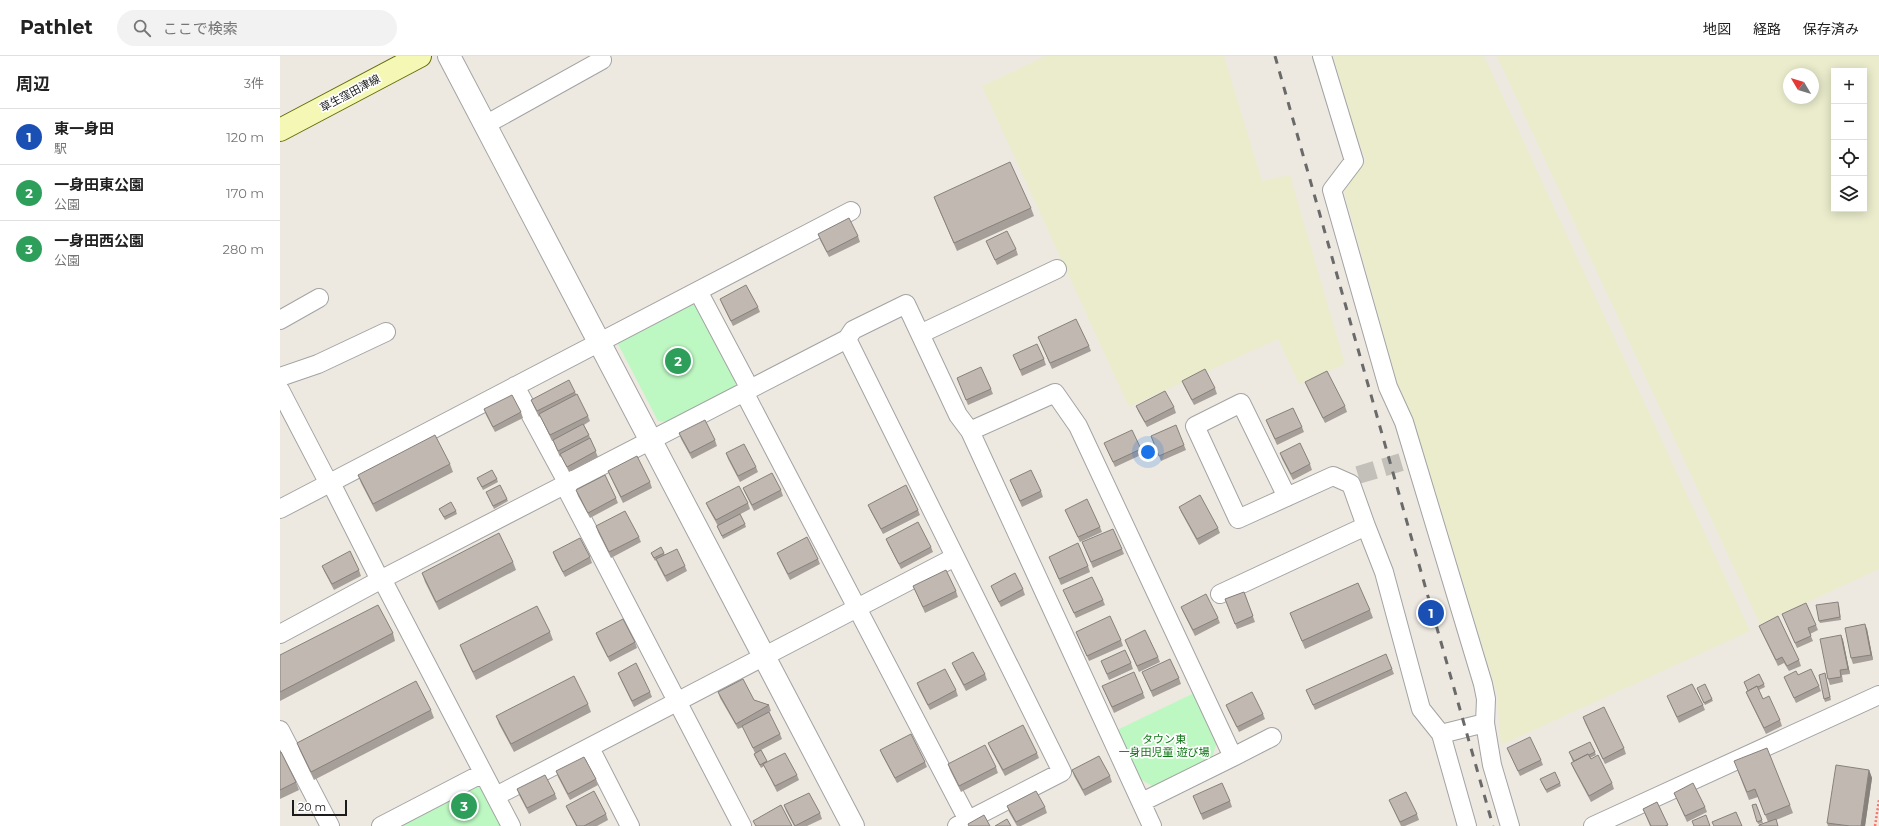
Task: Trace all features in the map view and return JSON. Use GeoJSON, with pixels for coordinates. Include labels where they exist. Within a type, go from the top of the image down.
{"type":"FeatureCollection","features":[{"type":"Feature","properties":{"kind":"main road","name":"草生窪田津線"},"geometry":{"type":"LineString","coordinates":[[280,130],[420,56]]}},
{"type":"Feature","properties":{"kind":"street"},"geometry":{"type":"LineString","coordinates":[[449,56],[853,826]]}},
{"type":"Feature","properties":{"kind":"street"},"geometry":{"type":"LineString","coordinates":[[485,125],[602,60],[600,56]]}},
{"type":"Feature","properties":{"kind":"street"},"geometry":{"type":"LineString","coordinates":[[1322,56],[1354,161],[1332,190],[1388,387],[1404,422],[1483,684],[1486,699],[1484,722],[1492,765],[1510,826]]}},
{"type":"Feature","properties":{"kind":"street"},"geometry":{"type":"LineString","coordinates":[[280,510],[851,211]]}},
{"type":"Feature","properties":{"kind":"street"},"geometry":{"type":"LineString","coordinates":[[920,334],[1057,269]]}},
{"type":"Feature","properties":{"kind":"street"},"geometry":{"type":"LineString","coordinates":[[698,291],[857,608],[962,823],[1062,772],[846,339]]}},
{"type":"Feature","properties":{"kind":"street"},"geometry":{"type":"LineString","coordinates":[[280,320],[319,298]]}},
{"type":"Feature","properties":{"kind":"street"},"geometry":{"type":"LineString","coordinates":[[280,634],[381,580],[567,485],[846,339],[853,330],[906,304],[958,415],[970,431],[1152,826]]}},
{"type":"Feature","properties":{"kind":"street"},"geometry":{"type":"LineString","coordinates":[[280,377],[318,364],[386,332]]}},
{"type":"Feature","properties":{"kind":"street"},"geometry":{"type":"LineString","coordinates":[[515,386],[742,826]]}},
{"type":"Feature","properties":{"kind":"street"},"geometry":{"type":"LineString","coordinates":[[280,390],[511,826]]}},
{"type":"Feature","properties":{"kind":"street"},"geometry":{"type":"LineString","coordinates":[[970,431],[1055,393],[1078,426],[1233,757]]}},
{"type":"Feature","properties":{"kind":"street"},"geometry":{"type":"LineString","coordinates":[[1287,498],[1241,403],[1195,426],[1238,519],[1287,498],[1333,476],[1354,480],[1366,526],[1384,572],[1421,709],[1442,734],[1467,826]]}},
{"type":"Feature","properties":{"kind":"street"},"geometry":{"type":"LineString","coordinates":[[1220,594],[1366,526]]}},
{"type":"Feature","properties":{"kind":"street"},"geometry":{"type":"LineString","coordinates":[[496,796],[955,557]]}},
{"type":"Feature","properties":{"kind":"street"},"geometry":{"type":"LineString","coordinates":[[1593,826],[1879,694]]}},
{"type":"Feature","properties":{"kind":"street"},"geometry":{"type":"LineString","coordinates":[[1442,734],[1484,722]]}},
{"type":"Feature","properties":{"kind":"street"},"geometry":{"type":"LineString","coordinates":[[280,730],[330,826]]}},
{"type":"Feature","properties":{"kind":"street"},"geometry":{"type":"LineString","coordinates":[[1142,802],[1272,737]]}},
{"type":"Feature","properties":{"kind":"street"},"geometry":{"type":"LineString","coordinates":[[590,748],[630,826]]}},
{"type":"Feature","properties":{"kind":"street"},"geometry":{"type":"LineString","coordinates":[[387,824],[483,773]]}},
{"type":"Feature","properties":{"kind":"path"},"geometry":{"type":"LineString","coordinates":[[1875,826],[1879,800]]}},
{"type":"Feature","properties":{"kind":"green space"},"geometry":{"type":"Polygon","coordinates":[[[1046,56],[1224,56],[1262,181],[1290,175],[1345,364],[1299,384],[1278,339],[1129,407],[982,86],[1046,56]]]}},
{"type":"Feature","properties":{"kind":"green space"},"geometry":{"type":"Polygon","coordinates":[[[1333,56],[1484,56],[1750,631],[1501,745],[1497,694],[1415,424],[1397,382],[1344,191],[1366,160],[1356,133],[1333,56]]]}},
{"type":"Feature","properties":{"kind":"green space"},"geometry":{"type":"Polygon","coordinates":[[[1497,56],[1879,56],[1879,569],[1760,624],[1497,56]]]}},
{"type":"Feature","properties":{"kind":"green space"},"geometry":{"type":"Polygon","coordinates":[[[691,301],[698,303],[739,379],[734,387],[667,422],[658,421],[618,344],[620,337],[691,301]]]}},
{"type":"Feature","properties":{"kind":"green space","name":"タウン東 一身田児童 遊び場"},"geometry":{"type":"Polygon","coordinates":[[[1194,693],[1217,742],[1212,758],[1154,787],[1140,779],[1117,730],[1194,693]]]}},
{"type":"Feature","properties":{"kind":"green space"},"geometry":{"type":"Polygon","coordinates":[[[475,786],[482,788],[502,826],[401,826],[402,824],[475,786]]]}},
{"type":"Feature","properties":{"kind":"building"},"geometry":{"type":"Polygon","coordinates":[[[1010,162],[1031,208],[954,243],[934,197],[1010,162]]]}},
{"type":"Feature","properties":{"kind":"building"},"geometry":{"type":"Polygon","coordinates":[[[849,218],[858,236],[827,252],[818,234],[849,218]]]}},
{"type":"Feature","properties":{"kind":"building"},"geometry":{"type":"Polygon","coordinates":[[[1007,231],[1016,249],[995,260],[986,241],[1007,231]]]}},
{"type":"Feature","properties":{"kind":"building"},"geometry":{"type":"Polygon","coordinates":[[[746,285],[758,307],[731,321],[720,299],[746,285]]]}},
{"type":"Feature","properties":{"kind":"building"},"geometry":{"type":"Polygon","coordinates":[[[1076,319],[1089,346],[1050,363],[1038,337],[1076,319]]]}},
{"type":"Feature","properties":{"kind":"building"},"geometry":{"type":"Polygon","coordinates":[[[1037,344],[1044,359],[1020,370],[1013,355],[1037,344]]]}},
{"type":"Feature","properties":{"kind":"building"},"geometry":{"type":"Polygon","coordinates":[[[981,367],[991,389],[966,400],[957,378],[981,367]]]}},
{"type":"Feature","properties":{"kind":"building"},"geometry":{"type":"Polygon","coordinates":[[[1205,369],[1215,388],[1192,400],[1182,381],[1205,369]]]}},
{"type":"Feature","properties":{"kind":"building"},"geometry":{"type":"Polygon","coordinates":[[[1327,371],[1345,406],[1323,418],[1305,382],[1327,371]]]}},
{"type":"Feature","properties":{"kind":"building"},"geometry":{"type":"Polygon","coordinates":[[[569,380],[575,392],[537,411],[531,400],[569,380]]]}},
{"type":"Feature","properties":{"kind":"building"},"geometry":{"type":"Polygon","coordinates":[[[1165,391],[1174,407],[1145,422],[1136,406],[1165,391]]]}},
{"type":"Feature","properties":{"kind":"building"},"geometry":{"type":"Polygon","coordinates":[[[577,394],[588,416],[550,435],[539,414],[577,394]]]}},
{"type":"Feature","properties":{"kind":"building"},"geometry":{"type":"Polygon","coordinates":[[[512,395],[521,412],[493,427],[484,409],[512,395]]]}},
{"type":"Feature","properties":{"kind":"building"},"geometry":{"type":"Polygon","coordinates":[[[1293,408],[1302,427],[1275,439],[1266,420],[1293,408]]]}},
{"type":"Feature","properties":{"kind":"building"},"geometry":{"type":"Polygon","coordinates":[[[705,420],[715,440],[690,453],[679,433],[705,420]]]}},
{"type":"Feature","properties":{"kind":"building"},"geometry":{"type":"Polygon","coordinates":[[[583,424],[589,435],[558,451],[553,440],[583,424]]]}},
{"type":"Feature","properties":{"kind":"building"},"geometry":{"type":"Polygon","coordinates":[[[1176,425],[1184,445],[1159,456],[1151,436],[1176,425]]]}},
{"type":"Feature","properties":{"kind":"building"},"geometry":{"type":"Polygon","coordinates":[[[1132,430],[1141,449],[1113,462],[1104,443],[1132,430]]]}},
{"type":"Feature","properties":{"kind":"building"},"geometry":{"type":"Polygon","coordinates":[[[435,435],[450,464],[373,504],[358,475],[435,435]]]}},
{"type":"Feature","properties":{"kind":"building"},"geometry":{"type":"Polygon","coordinates":[[[590,438],[596,451],[567,467],[560,454],[590,438]]]}},
{"type":"Feature","properties":{"kind":"building"},"geometry":{"type":"Polygon","coordinates":[[[1300,443],[1310,464],[1291,474],[1280,453],[1300,443]]]}},
{"type":"Feature","properties":{"kind":"building"},"geometry":{"type":"Polygon","coordinates":[[[744,444],[756,467],[738,476],[726,453],[744,444]]]}},
{"type":"Feature","properties":{"kind":"building"},"geometry":{"type":"Polygon","coordinates":[[[637,456],[650,482],[621,497],[608,471],[637,456]]]}},
{"type":"Feature","properties":{"kind":"building"},"geometry":{"type":"Polygon","coordinates":[[[492,470],[497,479],[482,487],[477,478],[492,470]]]}},
{"type":"Feature","properties":{"kind":"building"},"geometry":{"type":"Polygon","coordinates":[[[1031,470],[1041,491],[1020,501],[1010,480],[1031,470]]]}},
{"type":"Feature","properties":{"kind":"building"},"geometry":{"type":"Polygon","coordinates":[[[772,473],[781,490],[752,505],[743,488],[772,473]]]}},
{"type":"Feature","properties":{"kind":"building"},"geometry":{"type":"Polygon","coordinates":[[[605,475],[616,498],[588,513],[576,490],[605,475]]]}},
{"type":"Feature","properties":{"kind":"building"},"geometry":{"type":"Polygon","coordinates":[[[500,485],[507,499],[493,506],[486,492],[500,485]]]}},
{"type":"Feature","properties":{"kind":"building"},"geometry":{"type":"Polygon","coordinates":[[[906,485],[918,510],[881,529],[868,505],[906,485]]]}},
{"type":"Feature","properties":{"kind":"building"},"geometry":{"type":"Polygon","coordinates":[[[739,486],[748,503],[716,520],[706,503],[739,486]]]}},
{"type":"Feature","properties":{"kind":"building"},"geometry":{"type":"Polygon","coordinates":[[[1200,495],[1218,528],[1197,539],[1179,507],[1200,495]]]}},
{"type":"Feature","properties":{"kind":"building"},"geometry":{"type":"Polygon","coordinates":[[[1087,499],[1100,527],[1078,537],[1065,510],[1087,499]]]}},
{"type":"Feature","properties":{"kind":"building"},"geometry":{"type":"Polygon","coordinates":[[[451,502],[456,511],[444,517],[439,509],[451,502]]]}},
{"type":"Feature","properties":{"kind":"building"},"geometry":{"type":"Polygon","coordinates":[[[625,511],[639,537],[609,552],[596,526],[625,511]]]}},
{"type":"Feature","properties":{"kind":"building"},"geometry":{"type":"Polygon","coordinates":[[[740,514],[745,524],[722,536],[717,526],[740,514]]]}},
{"type":"Feature","properties":{"kind":"building"},"geometry":{"type":"Polygon","coordinates":[[[918,522],[931,547],[899,564],[886,539],[918,522]]]}},
{"type":"Feature","properties":{"kind":"building"},"geometry":{"type":"Polygon","coordinates":[[[1113,529],[1122,549],[1091,562],[1082,542],[1113,529]]]}},
{"type":"Feature","properties":{"kind":"building"},"geometry":{"type":"Polygon","coordinates":[[[499,533],[513,562],[436,602],[422,573],[499,533]]]}},
{"type":"Feature","properties":{"kind":"building"},"geometry":{"type":"Polygon","coordinates":[[[807,537],[818,559],[788,574],[777,553],[807,537]]]}},
{"type":"Feature","properties":{"kind":"building"},"geometry":{"type":"Polygon","coordinates":[[[580,538],[590,557],[563,572],[553,552],[580,538]]]}},
{"type":"Feature","properties":{"kind":"building"},"geometry":{"type":"Polygon","coordinates":[[[1078,543],[1088,566],[1059,579],[1049,557],[1078,543]]]}},
{"type":"Feature","properties":{"kind":"building"},"geometry":{"type":"Polygon","coordinates":[[[661,547],[664,553],[654,558],[651,553],[661,547]]]}},
{"type":"Feature","properties":{"kind":"building"},"geometry":{"type":"Polygon","coordinates":[[[677,549],[685,566],[665,576],[656,559],[677,549]]]}},
{"type":"Feature","properties":{"kind":"building"},"geometry":{"type":"Polygon","coordinates":[[[350,551],[359,570],[332,584],[322,566],[350,551]]]}},
{"type":"Feature","properties":{"kind":"building"},"geometry":{"type":"Polygon","coordinates":[[[946,570],[956,591],[923,607],[913,586],[946,570]]]}},
{"type":"Feature","properties":{"kind":"building"},"geometry":{"type":"Polygon","coordinates":[[[1015,573],[1023,589],[999,602],[991,586],[1015,573]]]}},
{"type":"Feature","properties":{"kind":"building"},"geometry":{"type":"Polygon","coordinates":[[[1092,577],[1103,600],[1074,613],[1063,590],[1092,577]]]}},
{"type":"Feature","properties":{"kind":"building"},"geometry":{"type":"Polygon","coordinates":[[[1358,583],[1370,610],[1302,641],[1290,613],[1358,583]]]}},
{"type":"Feature","properties":{"kind":"building"},"geometry":{"type":"Polygon","coordinates":[[[1244,592],[1253,616],[1235,624],[1225,599],[1244,592]]]}},
{"type":"Feature","properties":{"kind":"building"},"geometry":{"type":"Polygon","coordinates":[[[1206,594],[1218,618],[1193,630],[1181,607],[1206,594]]]}},
{"type":"Feature","properties":{"kind":"building"},"geometry":{"type":"Polygon","coordinates":[[[1838,602],[1840,617],[1819,621],[1816,605],[1838,602]]]}},
{"type":"Feature","properties":{"kind":"building"},"geometry":{"type":"Polygon","coordinates":[[[1806,603],[1816,625],[1808,628],[1811,636],[1795,643],[1782,614],[1806,603]]]}},
{"type":"Feature","properties":{"kind":"building"},"geometry":{"type":"Polygon","coordinates":[[[378,605],[393,633],[280,692],[280,655],[378,605]]]}},
{"type":"Feature","properties":{"kind":"building"},"geometry":{"type":"Polygon","coordinates":[[[537,606],[550,632],[473,672],[460,645],[537,606]]]}},
{"type":"Feature","properties":{"kind":"building"},"geometry":{"type":"Polygon","coordinates":[[[1110,616],[1121,640],[1087,656],[1076,632],[1110,616]]]}},
{"type":"Feature","properties":{"kind":"building"},"geometry":{"type":"Polygon","coordinates":[[[1778,616],[1799,660],[1787,666],[1782,657],[1776,660],[1759,626],[1778,616]]]}},
{"type":"Feature","properties":{"kind":"building"},"geometry":{"type":"Polygon","coordinates":[[[623,619],[635,642],[608,657],[596,633],[623,619]]]}},
{"type":"Feature","properties":{"kind":"building"},"geometry":{"type":"Polygon","coordinates":[[[1865,624],[1871,655],[1851,658],[1845,628],[1865,624]]]}},
{"type":"Feature","properties":{"kind":"building"},"geometry":{"type":"Polygon","coordinates":[[[1145,630],[1158,657],[1137,666],[1125,640],[1145,630]]]}},
{"type":"Feature","properties":{"kind":"building"},"geometry":{"type":"Polygon","coordinates":[[[1841,635],[1848,669],[1840,670],[1841,677],[1828,679],[1820,639],[1841,635]]]}},
{"type":"Feature","properties":{"kind":"building"},"geometry":{"type":"Polygon","coordinates":[[[1125,650],[1131,663],[1107,674],[1101,661],[1125,650]]]}},
{"type":"Feature","properties":{"kind":"building"},"geometry":{"type":"Polygon","coordinates":[[[973,652],[985,674],[964,685],[952,663],[973,652]]]}},
{"type":"Feature","properties":{"kind":"building"},"geometry":{"type":"Polygon","coordinates":[[[1386,654],[1392,669],[1313,705],[1306,690],[1386,654]]]}},
{"type":"Feature","properties":{"kind":"building"},"geometry":{"type":"Polygon","coordinates":[[[1170,659],[1179,678],[1151,691],[1142,672],[1170,659]]]}},
{"type":"Feature","properties":{"kind":"building"},"geometry":{"type":"Polygon","coordinates":[[[636,663],[650,692],[632,701],[618,673],[636,663]]]}},
{"type":"Feature","properties":{"kind":"building"},"geometry":{"type":"Polygon","coordinates":[[[945,669],[956,690],[928,705],[917,683],[945,669]]]}},
{"type":"Feature","properties":{"kind":"building"},"geometry":{"type":"Polygon","coordinates":[[[1811,669],[1819,686],[1794,698],[1784,677],[1796,671],[1798,675],[1811,669]]]}},
{"type":"Feature","properties":{"kind":"building"},"geometry":{"type":"Polygon","coordinates":[[[1134,672],[1143,693],[1112,707],[1102,686],[1134,672]]]}},
{"type":"Feature","properties":{"kind":"building"},"geometry":{"type":"Polygon","coordinates":[[[1825,673],[1830,697],[1824,699],[1819,675],[1825,673]]]}},
{"type":"Feature","properties":{"kind":"building"},"geometry":{"type":"Polygon","coordinates":[[[1759,674],[1764,684],[1748,691],[1744,682],[1759,674]]]}},
{"type":"Feature","properties":{"kind":"building"},"geometry":{"type":"Polygon","coordinates":[[[574,676],[588,704],[511,744],[496,716],[574,676]]]}},
{"type":"Feature","properties":{"kind":"building"},"geometry":{"type":"Polygon","coordinates":[[[743,679],[754,700],[769,705],[736,724],[718,692],[743,679]]]}},
{"type":"Feature","properties":{"kind":"building"},"geometry":{"type":"Polygon","coordinates":[[[416,681],[431,710],[311,772],[297,743],[416,681]]]}},
{"type":"Feature","properties":{"kind":"building"},"geometry":{"type":"Polygon","coordinates":[[[1692,684],[1703,705],[1677,717],[1667,696],[1692,684]]]}},
{"type":"Feature","properties":{"kind":"building"},"geometry":{"type":"Polygon","coordinates":[[[1705,684],[1712,699],[1704,703],[1697,688],[1705,684]]]}},
{"type":"Feature","properties":{"kind":"building"},"geometry":{"type":"Polygon","coordinates":[[[1757,686],[1763,699],[1769,696],[1780,720],[1764,728],[1746,692],[1757,686]]]}},
{"type":"Feature","properties":{"kind":"building"},"geometry":{"type":"Polygon","coordinates":[[[1252,692],[1263,714],[1237,727],[1226,705],[1252,692]]]}},
{"type":"Feature","properties":{"kind":"building"},"geometry":{"type":"Polygon","coordinates":[[[1604,707],[1624,748],[1603,759],[1583,717],[1604,707]]]}},
{"type":"Feature","properties":{"kind":"building"},"geometry":{"type":"Polygon","coordinates":[[[769,712],[780,734],[753,748],[742,726],[769,712]]]}},
{"type":"Feature","properties":{"kind":"building"},"geometry":{"type":"Polygon","coordinates":[[[1023,725],[1037,753],[1003,770],[988,743],[1023,725]]]}},
{"type":"Feature","properties":{"kind":"building"},"geometry":{"type":"Polygon","coordinates":[[[911,734],[925,762],[895,778],[880,750],[911,734]]]}},
{"type":"Feature","properties":{"kind":"building"},"geometry":{"type":"Polygon","coordinates":[[[1530,737],[1541,760],[1518,771],[1507,748],[1530,737]]]}},
{"type":"Feature","properties":{"kind":"building"},"geometry":{"type":"Polygon","coordinates":[[[1590,742],[1595,752],[1574,761],[1569,752],[1590,742]]]}},
{"type":"Feature","properties":{"kind":"building"},"geometry":{"type":"Polygon","coordinates":[[[985,745],[996,767],[959,786],[948,764],[985,745]]]}},
{"type":"Feature","properties":{"kind":"building"},"geometry":{"type":"Polygon","coordinates":[[[1767,748],[1790,805],[1765,815],[1755,789],[1747,792],[1734,761],[1767,748]]]}},
{"type":"Feature","properties":{"kind":"building"},"geometry":{"type":"Polygon","coordinates":[[[761,750],[767,761],[760,765],[754,754],[761,750]]]}},
{"type":"Feature","properties":{"kind":"building"},"geometry":{"type":"Polygon","coordinates":[[[280,752],[296,782],[280,790],[280,752]]]}},
{"type":"Feature","properties":{"kind":"building"},"geometry":{"type":"Polygon","coordinates":[[[785,753],[797,775],[775,786],[763,764],[785,753]]]}},
{"type":"Feature","properties":{"kind":"building"},"geometry":{"type":"Polygon","coordinates":[[[1588,754],[1591,759],[1598,755],[1612,783],[1589,796],[1571,763],[1588,754]]]}},
{"type":"Feature","properties":{"kind":"building"},"geometry":{"type":"Polygon","coordinates":[[[1099,756],[1110,776],[1083,790],[1072,770],[1099,756]]]}},
{"type":"Feature","properties":{"kind":"building"},"geometry":{"type":"Polygon","coordinates":[[[584,757],[596,779],[568,794],[556,771],[584,757]]]}},
{"type":"Feature","properties":{"kind":"building"},"geometry":{"type":"Polygon","coordinates":[[[1836,765],[1869,770],[1861,826],[1827,823],[1836,765]]]}},
{"type":"Feature","properties":{"kind":"building"},"geometry":{"type":"Polygon","coordinates":[[[1555,772],[1560,783],[1546,790],[1540,779],[1555,772]]]}},
{"type":"Feature","properties":{"kind":"building"},"geometry":{"type":"Polygon","coordinates":[[[545,775],[555,794],[527,808],[517,789],[545,775]]]}},
{"type":"Feature","properties":{"kind":"building"},"geometry":{"type":"Polygon","coordinates":[[[1222,783],[1230,801],[1201,814],[1193,796],[1222,783]]]}},
{"type":"Feature","properties":{"kind":"building"},"geometry":{"type":"Polygon","coordinates":[[[1693,783],[1705,807],[1685,816],[1674,793],[1693,783]]]}},
{"type":"Feature","properties":{"kind":"building"},"geometry":{"type":"Polygon","coordinates":[[[594,791],[606,814],[584,826],[577,826],[566,806],[594,791]]]}},
{"type":"Feature","properties":{"kind":"building"},"geometry":{"type":"Polygon","coordinates":[[[1036,791],[1045,807],[1016,822],[1007,806],[1036,791]]]}},
{"type":"Feature","properties":{"kind":"building"},"geometry":{"type":"Polygon","coordinates":[[[1406,792],[1417,814],[1400,822],[1389,800],[1406,792]]]}},
{"type":"Feature","properties":{"kind":"building"},"geometry":{"type":"Polygon","coordinates":[[[809,793],[820,813],[795,826],[784,805],[809,793]]]}},
{"type":"Feature","properties":{"kind":"building"},"geometry":{"type":"Polygon","coordinates":[[[1657,802],[1668,825],[1651,826],[1643,809],[1657,802]]]}},
{"type":"Feature","properties":{"kind":"building"},"geometry":{"type":"Polygon","coordinates":[[[1756,804],[1762,820],[1757,822],[1752,805],[1756,804]]]}},
{"type":"Feature","properties":{"kind":"building"},"geometry":{"type":"Polygon","coordinates":[[[781,805],[792,826],[756,826],[753,821],[781,805]]]}},
{"type":"Feature","properties":{"kind":"building"},"geometry":{"type":"Polygon","coordinates":[[[1736,812],[1742,826],[1714,826],[1712,822],[1736,812]]]}},
{"type":"Feature","properties":{"kind":"building"},"geometry":{"type":"Polygon","coordinates":[[[984,815],[990,826],[969,826],[968,824],[984,815]]]}},
{"type":"Feature","properties":{"kind":"building"},"geometry":{"type":"Polygon","coordinates":[[[1706,815],[1710,826],[1694,826],[1692,821],[1706,815]]]}},
{"type":"Feature","properties":{"kind":"building"},"geometry":{"type":"Polygon","coordinates":[[[1007,819],[1011,826],[995,826],[1007,819]]]}},
{"type":"Feature","properties":{"kind":"building"},"geometry":{"type":"Polygon","coordinates":[[[1776,819],[1778,826],[1759,826],[1759,825],[1776,819]]]}},
{"type":"Feature","properties":{"kind":"tunnel"},"geometry":{"type":"LineString","coordinates":[[1358,475],[1415,458]]}},
{"type":"Feature","properties":{"kind":"railway"},"geometry":{"type":"LineString","coordinates":[[1275,56],[1493,826]]}},
{"type":"Feature","properties":{"kind":"place","name":"一身田東公園"},"geometry":{"type":"Point","coordinates":[678,361]}},
{"type":"Feature","properties":{"kind":"place","name":"東一身田"},"geometry":{"type":"Point","coordinates":[1431,613]}},
{"type":"Feature","properties":{"kind":"place","name":"一身田西公園"},"geometry":{"type":"Point","coordinates":[464,806]}}]}
